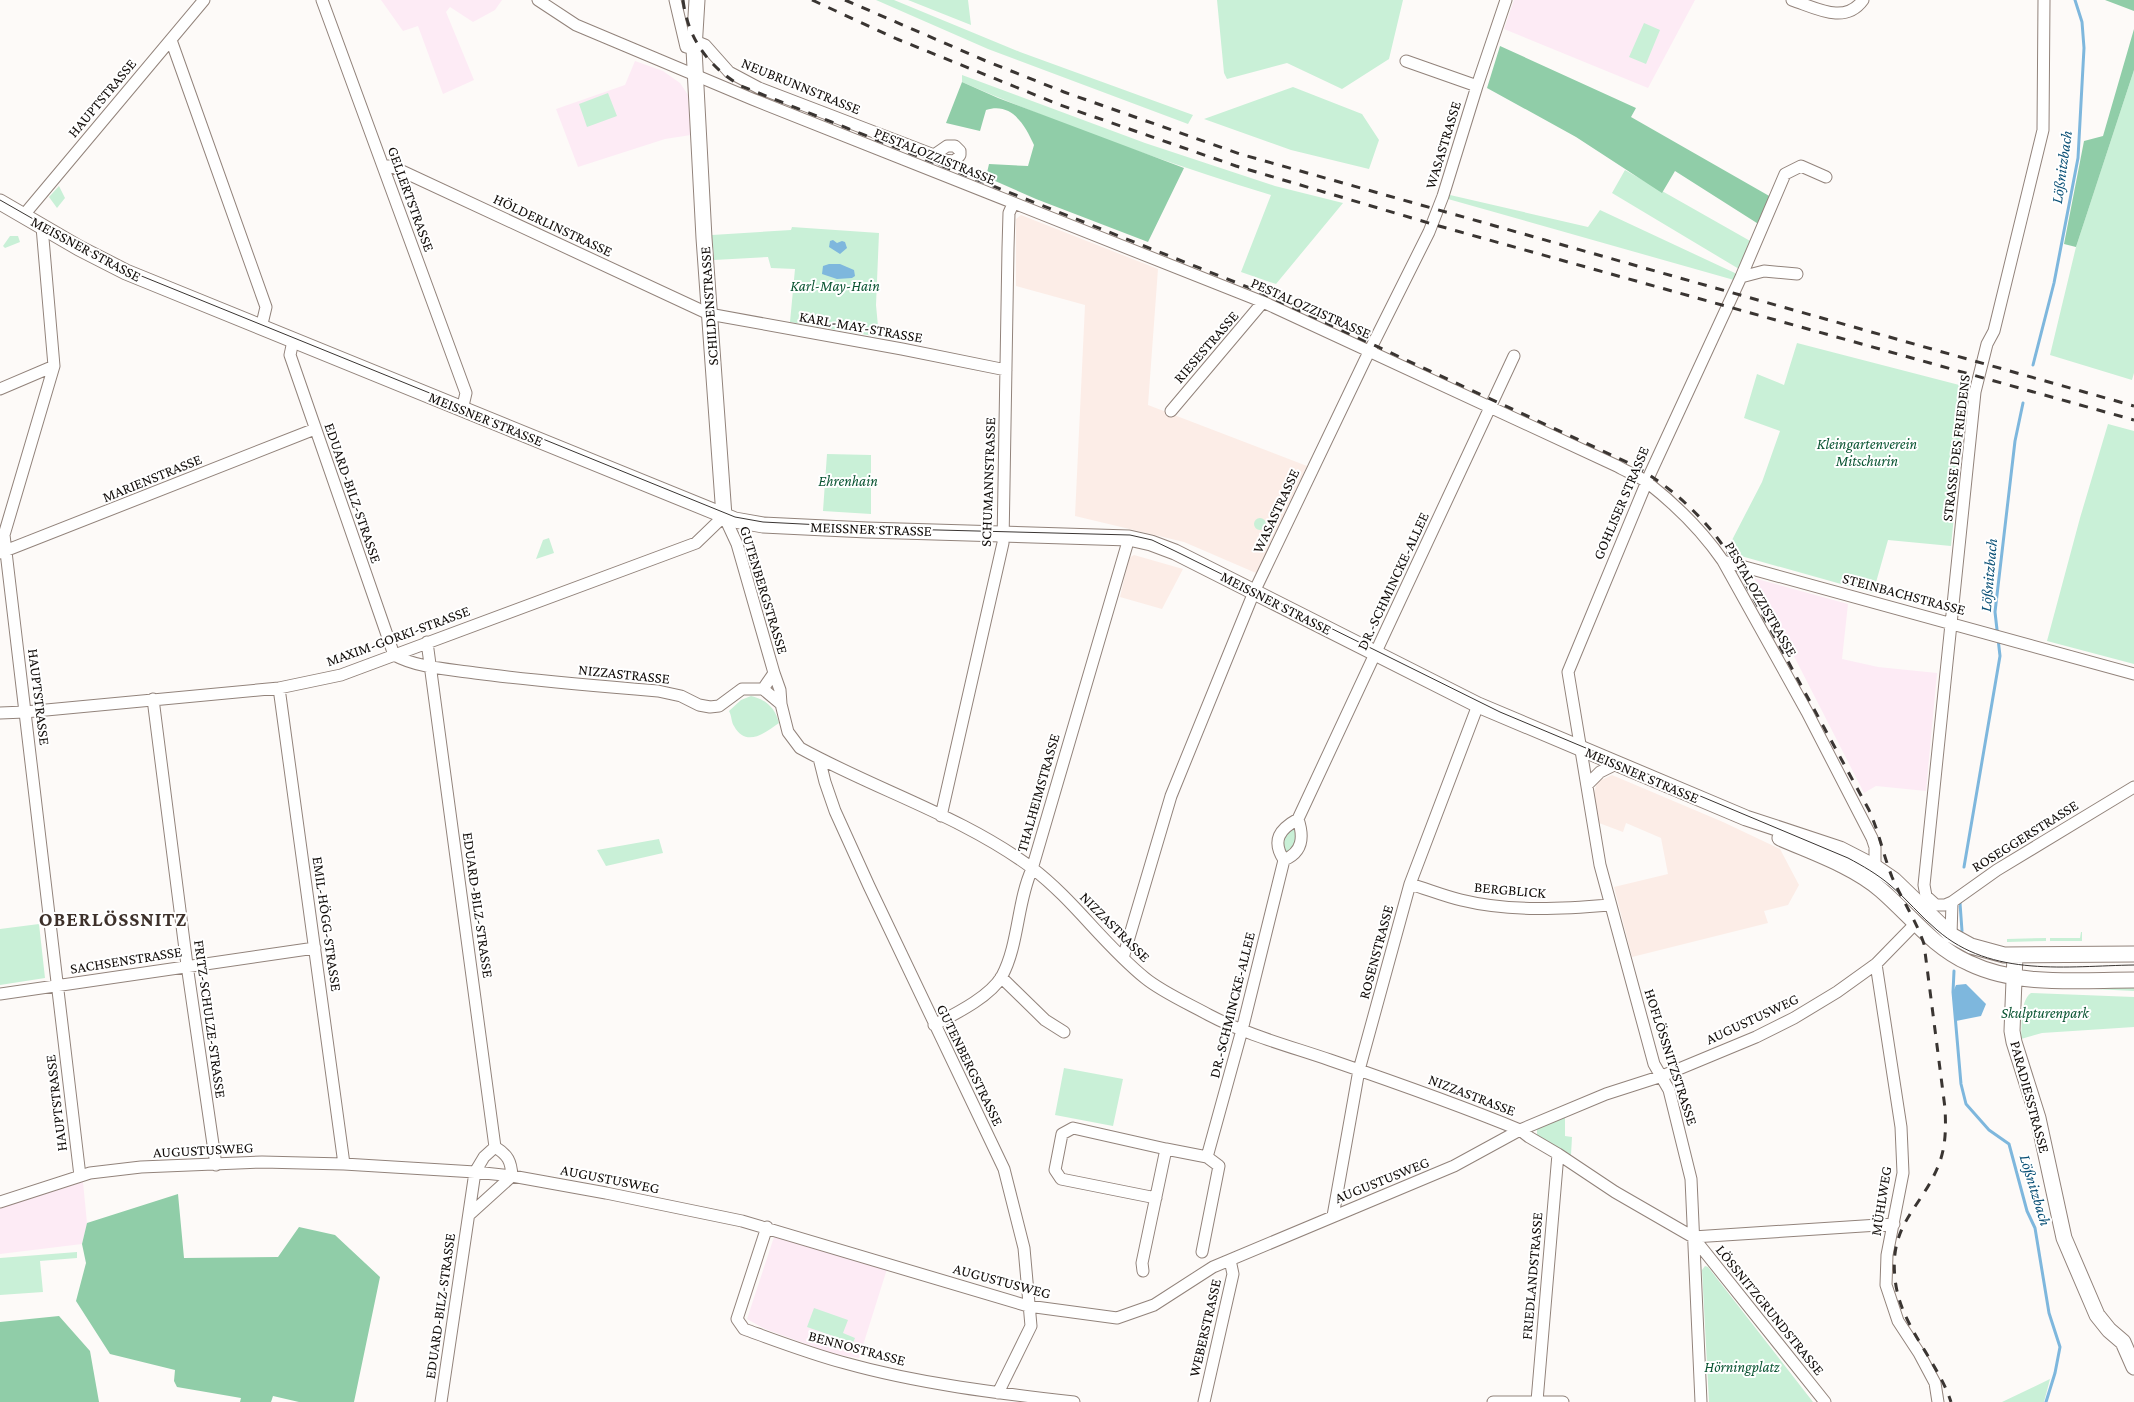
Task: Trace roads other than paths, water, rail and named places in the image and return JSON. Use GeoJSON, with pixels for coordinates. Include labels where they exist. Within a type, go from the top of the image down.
{"type":"FeatureCollection","features":[{"type":"Feature","properties":{"kind":"main road","name":"SCHILDENSTRASSE"},"geometry":{"type":"LineString","coordinates":[[696,0],[694,45],[709,314],[724,516]]}},
{"type":"Feature","properties":{"kind":"main road","name":"MEISSNER STRASSE"},"geometry":{"type":"LineString","coordinates":[[0,202],[112,266],[724,516],[763,525],[1129,538],[1161,546],[1478,705],[1746,818],[1840,849],[1875,867],[1894,880],[1951,934],[1978,948],[2004,955],[2134,954]]}},
{"type":"Feature","properties":{"kind":"main road","name":"MEISSNER STRASSE"},"geometry":{"type":"LineString","coordinates":[[1746,818],[1777,836],[1833,861],[1863,878],[1880,890],[1930,937],[1956,957],[1981,968],[2015,976],[2049,980],[2134,980]]}},
{"type":"Feature","properties":{"kind":"main road","name":"PARADIESSTRASSE"},"geometry":{"type":"LineString","coordinates":[[2015,955],[2012,1031],[2038,1118],[2064,1238],[2097,1315],[2109,1330],[2128,1345],[2134,1367]]}},
{"type":"Feature","properties":{"kind":"street","name":"GELLERTSTRASSE"},"geometry":{"type":"LineString","coordinates":[[322,0],[466,393],[462,410]]}},
{"type":"Feature","properties":{"kind":"street","name":"PESTALOZZISTRASSE"},"geometry":{"type":"LineString","coordinates":[[538,0],[576,25],[715,84],[1263,302],[1617,466],[1646,482],[1696,527],[1723,561],[1807,712],[1872,838],[1875,847],[1875,867]]}},
{"type":"Feature","properties":{"kind":"street","name":"NEUBRUNNSTRASSE"},"geometry":{"type":"LineString","coordinates":[[675,0],[686,47],[706,45],[729,72],[760,88],[934,154]]}},
{"type":"Feature","properties":{"kind":"street","name":"WASASTRASSE"},"geometry":{"type":"LineString","coordinates":[[1123,958],[1171,796],[1254,592],[1429,232],[1443,196],[1506,0]]}},
{"type":"Feature","properties":{"kind":"street"},"geometry":{"type":"LineString","coordinates":[[1792,0],[1832,14],[1852,12],[1863,0]]}},
{"type":"Feature","properties":{"kind":"street","name":"STRASSE DES FRIEDENS"},"geometry":{"type":"LineString","coordinates":[[1952,902],[1940,906],[1932,903],[1926,896],[1924,885],[1975,392],[1987,344],[1994,331],[2042,130],[2044,0]]}},
{"type":"Feature","properties":{"kind":"street","name":"HAUPTSTRASSE"},"geometry":{"type":"LineString","coordinates":[[23,216],[202,1]]}},
{"type":"Feature","properties":{"kind":"street"},"geometry":{"type":"LineString","coordinates":[[171,40],[266,307],[261,328]]}},
{"type":"Feature","properties":{"kind":"street","name":"WASASTRASSE"},"geometry":{"type":"LineString","coordinates":[[1406,61],[1477,86]]}},
{"type":"Feature","properties":{"kind":"street"},"geometry":{"type":"LineString","coordinates":[[697,96],[715,84]]}},
{"type":"Feature","properties":{"kind":"street","name":"HÖLDERLINSTRASSE"},"geometry":{"type":"LineString","coordinates":[[383,166],[391,166],[709,314]]}},
{"type":"Feature","properties":{"kind":"street","name":"GOHLISER STRASSE"},"geometry":{"type":"LineString","coordinates":[[1582,750],[1568,672],[1646,482],[1741,277],[1785,174],[1801,166],[1826,177]]}},
{"type":"Feature","properties":{"kind":"street","name":"SCHUMANNSTRASSE"},"geometry":{"type":"LineString","coordinates":[[942,816],[1003,543],[1009,213],[1013,204]]}},
{"type":"Feature","properties":{"kind":"street","name":"HAUPTSTRASSE"},"geometry":{"type":"LineString","coordinates":[[42,227],[54,366],[4,536],[3,552],[25,712],[80,1176]]}},
{"type":"Feature","properties":{"kind":"street"},"geometry":{"type":"LineString","coordinates":[[1741,277],[1764,271],[1797,274]]}},
{"type":"Feature","properties":{"kind":"street","name":"RIESESTRASSE"},"geometry":{"type":"LineString","coordinates":[[1171,411],[1263,302]]}},
{"type":"Feature","properties":{"kind":"street","name":"KARL-MAY-STRASSE"},"geometry":{"type":"LineString","coordinates":[[709,314],[1006,370]]}},
{"type":"Feature","properties":{"kind":"street","name":"EDUARD-BILZ-STRASSE"},"geometry":{"type":"LineString","coordinates":[[293,341],[290,355],[394,655]]}},
{"type":"Feature","properties":{"kind":"street","name":"DR.-SCHMINCKE-ALLEE"},"geometry":{"type":"LineString","coordinates":[[1207,1157],[1242,1030],[1284,860],[1277,848],[1279,836],[1286,826],[1298,819],[1514,356]]}},
{"type":"Feature","properties":{"kind":"street"},"geometry":{"type":"LineString","coordinates":[[0,389],[54,366]]}},
{"type":"Feature","properties":{"kind":"street","name":"MARIENSTRASSE"},"geometry":{"type":"LineString","coordinates":[[3,552],[315,429]]}},
{"type":"Feature","properties":{"kind":"street","name":"MAXIM-GORKI-STRASSE"},"geometry":{"type":"LineString","coordinates":[[0,713],[279,688],[341,675],[696,543],[724,516]]}},
{"type":"Feature","properties":{"kind":"street","name":"GUTENBERGSTRASSE"},"geometry":{"type":"LineString","coordinates":[[724,516],[737,544],[780,690],[781,704]]}},
{"type":"Feature","properties":{"kind":"street","name":"THALHEIMSTRASSE"},"geometry":{"type":"LineString","coordinates":[[934,1025],[980,998],[1001,977],[1009,955],[1025,884],[1032,869],[1129,538]]}},
{"type":"Feature","properties":{"kind":"street","name":"STEINBACHSTRASSE"},"geometry":{"type":"LineString","coordinates":[[1723,561],[2134,674]]}},
{"type":"Feature","properties":{"kind":"street","name":"EDUARD-BILZ-STRASSE"},"geometry":{"type":"LineString","coordinates":[[427,642],[494,1147]]}},
{"type":"Feature","properties":{"kind":"street","name":"NIZZASTRASSE"},"geometry":{"type":"LineString","coordinates":[[394,655],[403,660],[431,667],[514,678],[658,691],[681,696],[699,705],[710,707],[719,706],[742,689],[763,689]]}},
{"type":"Feature","properties":{"kind":"street","name":"GUTENBERGSTRASSE"},"geometry":{"type":"LineString","coordinates":[[763,689],[774,673]]}},
{"type":"Feature","properties":{"kind":"street","name":"EMIL-HÖGG-STRASSE"},"geometry":{"type":"LineString","coordinates":[[279,688],[344,1164]]}},
{"type":"Feature","properties":{"kind":"street"},"geometry":{"type":"LineString","coordinates":[[763,689],[768,691],[781,704]]}},
{"type":"Feature","properties":{"kind":"street","name":"FRITZ-SCHULZE-STRASSE"},"geometry":{"type":"LineString","coordinates":[[153,699],[187,966],[216,1165]]}},
{"type":"Feature","properties":{"kind":"street","name":"NIZZASTRASSE"},"geometry":{"type":"LineString","coordinates":[[781,704],[788,732],[800,748],[942,816],[988,841],[1032,869],[1077,910],[1146,979],[1210,1016],[1242,1030],[1440,1097],[1520,1130],[1615,1192],[1693,1237]]}},
{"type":"Feature","properties":{"kind":"street","name":"ROSENSTRASSE"},"geometry":{"type":"LineString","coordinates":[[1333,1216],[1359,1070],[1410,884],[1478,705]]}},
{"type":"Feature","properties":{"kind":"street","name":"HOFLÖSSNITZSTRASSE"},"geometry":{"type":"LineString","coordinates":[[1582,750],[1600,865],[1654,1064],[1669,1090],[1691,1179],[1701,1402]]}},
{"type":"Feature","properties":{"kind":"street","name":"GUTENBERGSTRASSE"},"geometry":{"type":"LineString","coordinates":[[819,758],[835,811],[934,1025],[1004,1169],[1024,1248],[1030,1326],[998,1393]]}},
{"type":"Feature","properties":{"kind":"street"},"geometry":{"type":"LineString","coordinates":[[1587,785],[1600,772],[1616,764]]}},
{"type":"Feature","properties":{"kind":"street","name":"ROSEGGERSTRASSE"},"geometry":{"type":"LineString","coordinates":[[1952,902],[1997,870],[2134,787]]}},
{"type":"Feature","properties":{"kind":"street"},"geometry":{"type":"LineString","coordinates":[[1284,860],[1296,853],[1301,845],[1302,832],[1298,819]]}},
{"type":"Feature","properties":{"kind":"street","name":"BERGBLICK"},"geometry":{"type":"LineString","coordinates":[[1410,884],[1462,900],[1514,907],[1559,909],[1610,904]]}},
{"type":"Feature","properties":{"kind":"street"},"geometry":{"type":"LineString","coordinates":[[1951,934],[1952,902]]}},
{"type":"Feature","properties":{"kind":"street","name":"AUGUSTUSWEG"},"geometry":{"type":"LineString","coordinates":[[0,1202],[80,1176],[141,1168],[262,1162],[344,1164],[475,1172],[512,1176],[606,1193],[767,1227],[1028,1306],[1108,1317],[1129,1315],[1154,1305],[1212,1268],[1454,1166],[1520,1130],[1606,1094],[1662,1076],[1794,1018],[1837,992],[1876,964],[1916,923]]}},
{"type":"Feature","properties":{"kind":"street","name":"SACHSENSTRASSE"},"geometry":{"type":"LineString","coordinates":[[0,994],[315,948]]}},
{"type":"Feature","properties":{"kind":"street","name":"MÜHLWEG"},"geometry":{"type":"LineString","coordinates":[[1876,964],[1901,1127],[1903,1173],[1887,1255],[1886,1285],[1898,1321],[1919,1353],[1935,1383],[1938,1402]]}},
{"type":"Feature","properties":{"kind":"street"},"geometry":{"type":"LineString","coordinates":[[1001,977],[1046,1020],[1064,1032]]}},
{"type":"Feature","properties":{"kind":"street"},"geometry":{"type":"LineString","coordinates":[[1156,1198],[1061,1178],[1055,1170],[1062,1134],[1073,1128],[1207,1157],[1219,1166],[1202,1252]]}},
{"type":"Feature","properties":{"kind":"street"},"geometry":{"type":"LineString","coordinates":[[469,1215],[512,1176],[512,1162],[504,1152],[494,1147],[484,1157],[475,1172]]}},
{"type":"Feature","properties":{"kind":"street"},"geometry":{"type":"LineString","coordinates":[[1143,1271],[1142,1263],[1166,1149]]}},
{"type":"Feature","properties":{"kind":"street","name":"FRIEDLANDSTRASSE"},"geometry":{"type":"LineString","coordinates":[[1537,1401],[1558,1154]]}},
{"type":"Feature","properties":{"kind":"street","name":"EDUARD-BILZ-STRASSE"},"geometry":{"type":"LineString","coordinates":[[441,1402],[475,1172]]}},
{"type":"Feature","properties":{"kind":"street"},"geometry":{"type":"LineString","coordinates":[[1693,1237],[1894,1224]]}},
{"type":"Feature","properties":{"kind":"street","name":"BENNOSTRASSE"},"geometry":{"type":"LineString","coordinates":[[767,1227],[737,1319],[744,1329],[846,1363],[937,1383],[998,1393],[1074,1402]]}},
{"type":"Feature","properties":{"kind":"street","name":"LÖSSNITZGRUNDSTRASSE"},"geometry":{"type":"LineString","coordinates":[[1693,1237],[1825,1402]]}},
{"type":"Feature","properties":{"kind":"street","name":"WEBERSTRASSE"},"geometry":{"type":"LineString","coordinates":[[1204,1402],[1233,1274],[1230,1260]]}},
{"type":"Feature","properties":{"kind":"street"},"geometry":{"type":"LineString","coordinates":[[1493,1402],[1563,1402]]}},
{"type":"Feature","properties":{"kind":"water"},"geometry":{"type":"Polygon","coordinates":[[[833,240],[837,243],[845,242],[847,248],[840,254],[829,247],[830,241],[833,240]]]}},
{"type":"Feature","properties":{"kind":"water"},"geometry":{"type":"Polygon","coordinates":[[[840,264],[854,270],[855,276],[837,279],[822,274],[823,266],[840,264]]]}},
{"type":"Feature","properties":{"kind":"water"},"geometry":{"type":"Polygon","coordinates":[[[1966,984],[1986,1004],[1981,1016],[1956,1021],[1953,992],[1956,985],[1966,984]]]}},
{"type":"Feature","properties":{"kind":"waterway","name":"Lößnitzbach"},"geometry":{"type":"LineString","coordinates":[[2033,365],[2054,283],[2078,158],[2084,48],[2082,22],[2075,0]]}},
{"type":"Feature","properties":{"kind":"waterway","name":"Lößnitzbach"},"geometry":{"type":"LineString","coordinates":[[1964,867],[2000,656],[1995,612],[2015,441],[2023,403]]}},
{"type":"Feature","properties":{"kind":"waterway","name":"Lößnitzbach"},"geometry":{"type":"LineString","coordinates":[[1960,903],[1962,931]]}},
{"type":"Feature","properties":{"kind":"waterway","name":"Lößnitzbach"},"geometry":{"type":"LineString","coordinates":[[1954,971],[1953,992],[1961,1084],[1966,1104],[1989,1130],[2009,1144],[2027,1211],[2035,1228],[2049,1313],[2060,1347],[2055,1373],[2046,1402]]}},
{"type":"Feature","properties":{"kind":"tram line"},"geometry":{"type":"LineString","coordinates":[[0,200],[112,264],[735,517],[763,522],[900,529],[1130,535],[1152,540],[1500,712],[1848,858],[1885,881],[1937,930],[1959,945],[1982,956],[2031,966],[2134,965]]}},
{"type":"Feature","properties":{"kind":"railway"},"geometry":{"type":"LineString","coordinates":[[683,0],[690,27],[701,50],[719,70],[741,86],[1255,290],[1631,464],[1662,484],[1703,520],[1735,564],[1869,810],[1892,877],[1924,944],[1945,1108],[1945,1136],[1939,1164],[1924,1193],[1908,1217],[1897,1243],[1894,1259],[1895,1278],[1903,1311],[1945,1386],[1951,1402]]}},
{"type":"Feature","properties":{"kind":"railway"},"geometry":{"type":"LineString","coordinates":[[812,0],[897,39],[1060,105],[1236,166],[1439,226],[2134,420]]}},
{"type":"Feature","properties":{"kind":"railway"},"geometry":{"type":"LineString","coordinates":[[845,0],[986,61],[1064,92],[1240,154],[2134,406]]}},
{"type":"Feature","properties":{"kind":"district","name":"OBERLÖSSNITZ"},"geometry":{"type":"Point","coordinates":[113,919]}},
{"type":"Feature","properties":{"kind":"park label","name":"Karl-May-Hain"},"geometry":{"type":"Point","coordinates":[835,286]}},
{"type":"Feature","properties":{"kind":"park label","name":"Kleingartenverein Mitschurin"},"geometry":{"type":"Point","coordinates":[1867,452]}},
{"type":"Feature","properties":{"kind":"park label","name":"Ehrenhain"},"geometry":{"type":"Point","coordinates":[848,481]}},
{"type":"Feature","properties":{"kind":"park label","name":"Skulpturenpark"},"geometry":{"type":"Point","coordinates":[2045,1013]}},
{"type":"Feature","properties":{"kind":"park label","name":"Hörningplatz"},"geometry":{"type":"Point","coordinates":[1742,1367]}}]}
